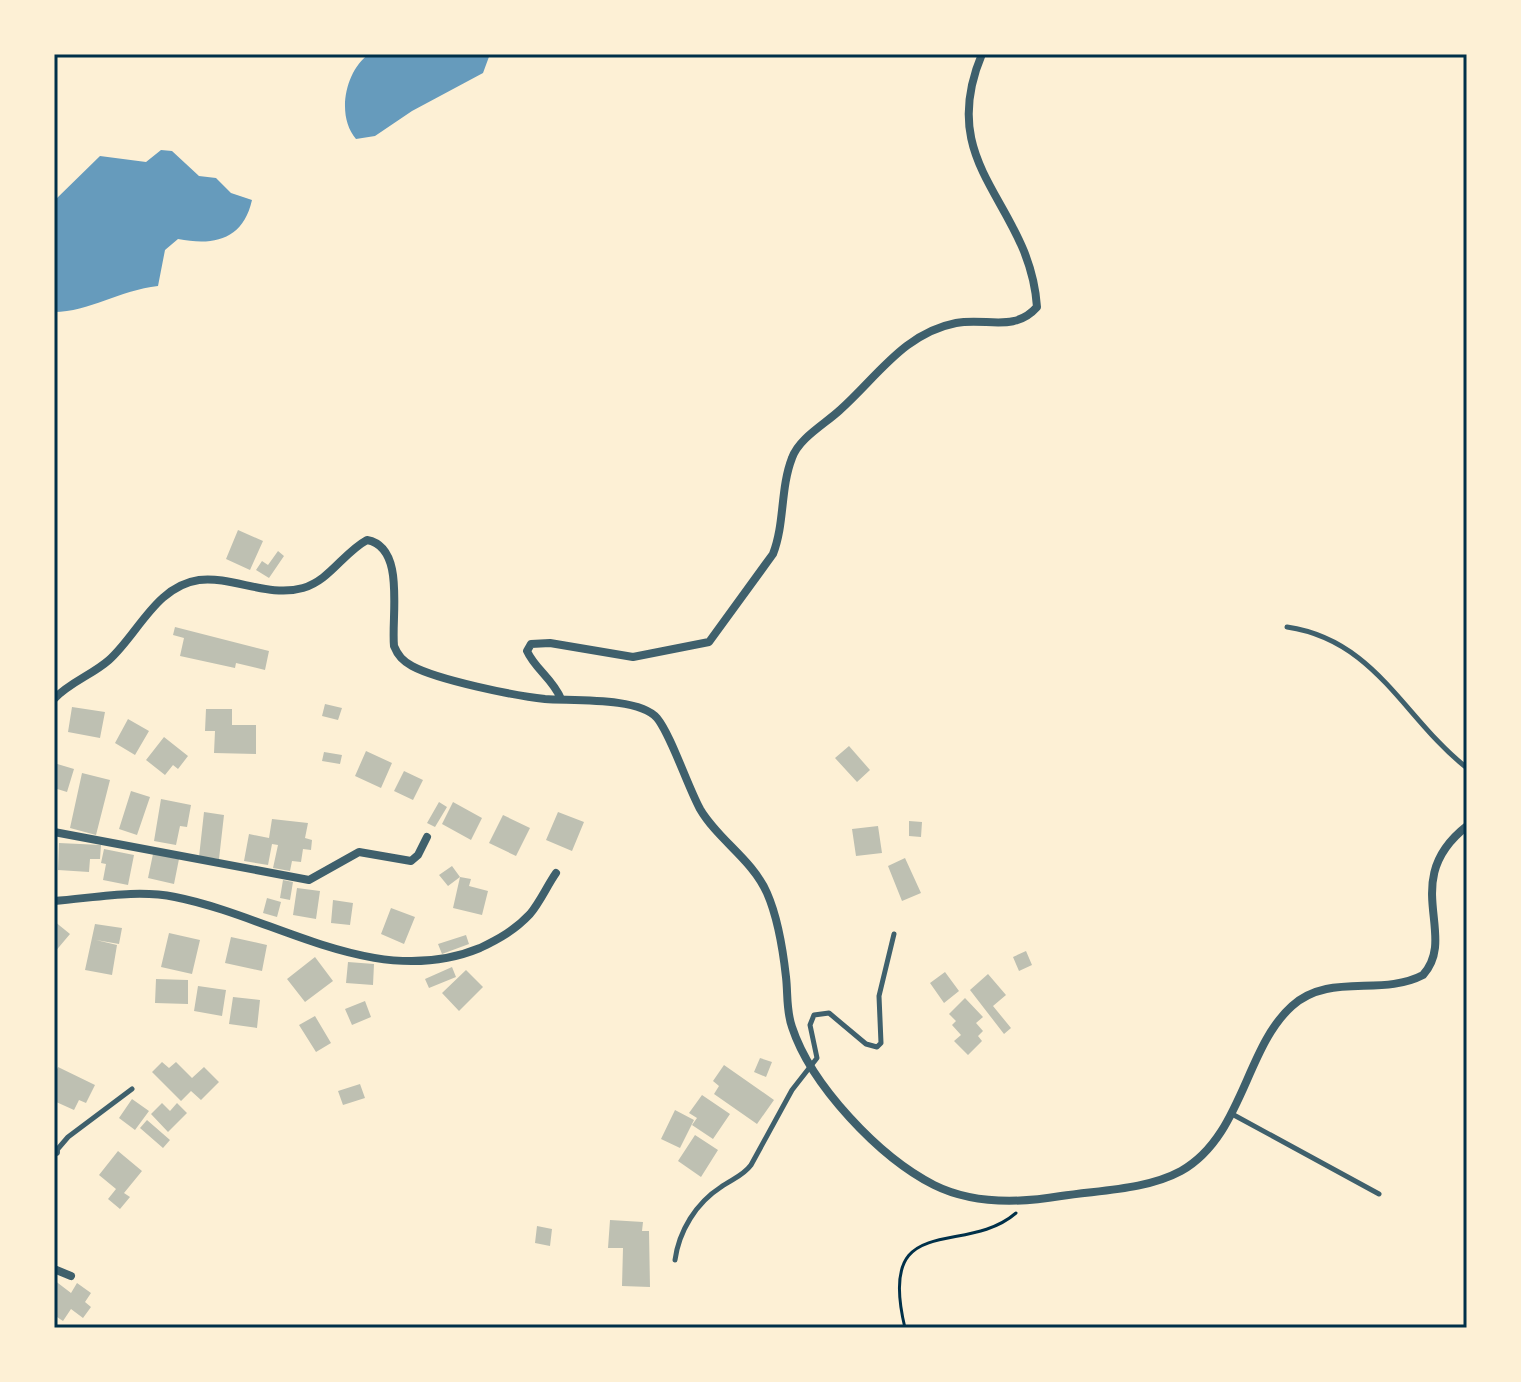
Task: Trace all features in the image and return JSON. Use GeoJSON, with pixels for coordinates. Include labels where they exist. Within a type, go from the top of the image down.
{"type":"FeatureCollection","features":[{"type":"Feature","properties":{"kind":"street"},"geometry":{"type":"LineString","coordinates":[[561,699],[550,677],[531,659],[527,651],[531,644],[550,643],[633,657],[709,642],[773,554],[779,540],[782,490],[798,447],[862,388],[874,372],[915,339],[959,322],[1016,322],[1037,307],[1034,271],[986,179],[969,137],[966,114],[970,88],[982,54]]}},
{"type":"Feature","properties":{"kind":"street"},"geometry":{"type":"LineString","coordinates":[[54,699],[77,679],[107,662],[172,589],[200,580],[271,589],[303,588],[328,575],[367,540],[384,547],[391,567],[392,627],[399,657],[426,672],[523,695],[635,707],[653,713],[661,723],[700,810],[753,870],[767,892],[782,951],[788,1016],[810,1064],[833,1100],[857,1124],[934,1185],[972,1197],[1024,1201],[1140,1184],[1183,1170],[1218,1135],[1232,1114],[1276,1026],[1291,1007],[1326,988],[1395,983],[1415,979],[1429,968],[1434,947],[1432,890],[1435,863],[1445,846],[1467,826]]}},
{"type":"Feature","properties":{"kind":"street"},"geometry":{"type":"LineString","coordinates":[[54,832],[309,880],[359,852],[404,863],[411,861],[418,855],[427,837]]}},
{"type":"Feature","properties":{"kind":"street"},"geometry":{"type":"LineString","coordinates":[[54,901],[147,893],[176,897],[277,927],[308,941],[377,959],[409,963],[468,952],[503,938],[530,914],[556,873]]}},
{"type":"Feature","properties":{"kind":"street"},"geometry":{"type":"LineString","coordinates":[[54,1269],[71,1276]]}},
{"type":"Feature","properties":{"kind":"lane"},"geometry":{"type":"LineString","coordinates":[[1287,627],[1316,632],[1356,655],[1392,688],[1450,755],[1467,768]]}},
{"type":"Feature","properties":{"kind":"lane"},"geometry":{"type":"LineString","coordinates":[[675,1260],[677,1241],[688,1222],[716,1190],[744,1175],[810,1064],[817,1058],[810,1025],[814,1015],[829,1013],[866,1044],[877,1047],[881,1043],[879,996],[894,934]]}},
{"type":"Feature","properties":{"kind":"lane"},"geometry":{"type":"LineString","coordinates":[[55,1152],[68,1137],[132,1089]]}},
{"type":"Feature","properties":{"kind":"lane"},"geometry":{"type":"LineString","coordinates":[[1232,1114],[1379,1194]]}},
{"type":"Feature","properties":{"kind":"path"},"geometry":{"type":"LineString","coordinates":[[905,1328],[900,1281],[901,1268],[910,1255],[932,1241],[1010,1218],[1024,1201]]}},
{"type":"Feature","properties":{"kind":"water"},"geometry":{"type":"Polygon","coordinates":[[[369,54],[490,54],[483,73],[412,111],[375,136],[356,139],[346,118],[346,94],[354,71],[369,54]]]}},
{"type":"Feature","properties":{"kind":"water"},"geometry":{"type":"Polygon","coordinates":[[[161,150],[172,151],[199,176],[216,178],[231,193],[252,200],[242,224],[234,232],[215,240],[178,239],[165,250],[158,286],[80,308],[54,312],[54,201],[100,156],[146,162],[161,150]]]}},
{"type":"Feature","properties":{"kind":"building"},"geometry":{"type":"Polygon","coordinates":[[[238,530],[263,541],[250,570],[226,559],[238,530]]]}},
{"type":"Feature","properties":{"kind":"building"},"geometry":{"type":"Polygon","coordinates":[[[278,551],[284,556],[269,578],[256,570],[262,561],[268,565],[278,551]]]}},
{"type":"Feature","properties":{"kind":"building"},"geometry":{"type":"Polygon","coordinates":[[[175,627],[269,651],[265,670],[236,663],[235,668],[180,656],[184,638],[173,635],[175,627]]]}},
{"type":"Feature","properties":{"kind":"building"},"geometry":{"type":"Polygon","coordinates":[[[325,704],[342,708],[338,720],[322,716],[325,704]]]}},
{"type":"Feature","properties":{"kind":"building"},"geometry":{"type":"Polygon","coordinates":[[[72,707],[105,712],[100,738],[68,732],[72,707]]]}},
{"type":"Feature","properties":{"kind":"building"},"geometry":{"type":"Polygon","coordinates":[[[206,709],[232,709],[232,725],[256,725],[256,754],[214,753],[215,731],[205,731],[206,709]]]}},
{"type":"Feature","properties":{"kind":"building"},"geometry":{"type":"Polygon","coordinates":[[[128,719],[149,731],[135,755],[115,743],[128,719]]]}},
{"type":"Feature","properties":{"kind":"building"},"geometry":{"type":"Polygon","coordinates":[[[164,737],[188,756],[178,769],[173,765],[165,775],[146,760],[164,737]]]}},
{"type":"Feature","properties":{"kind":"building"},"geometry":{"type":"Polygon","coordinates":[[[849,746],[870,770],[857,782],[835,758],[849,746]]]}},
{"type":"Feature","properties":{"kind":"building"},"geometry":{"type":"Polygon","coordinates":[[[366,751],[392,763],[381,788],[355,776],[366,751]]]}},
{"type":"Feature","properties":{"kind":"building"},"geometry":{"type":"Polygon","coordinates":[[[324,752],[342,755],[340,764],[322,761],[324,752]]]}},
{"type":"Feature","properties":{"kind":"building"},"geometry":{"type":"Polygon","coordinates":[[[54,763],[74,769],[67,792],[54,788],[54,763]]]}},
{"type":"Feature","properties":{"kind":"building"},"geometry":{"type":"Polygon","coordinates":[[[404,771],[423,780],[413,800],[394,791],[404,771]]]}},
{"type":"Feature","properties":{"kind":"building"},"geometry":{"type":"Polygon","coordinates":[[[82,773],[110,780],[96,835],[70,828],[82,773]]]}},
{"type":"Feature","properties":{"kind":"building"},"geometry":{"type":"Polygon","coordinates":[[[131,791],[150,797],[137,835],[119,829],[131,791]]]}},
{"type":"Feature","properties":{"kind":"building"},"geometry":{"type":"Polygon","coordinates":[[[161,799],[191,805],[187,827],[180,826],[176,845],[154,841],[161,799]]]}},
{"type":"Feature","properties":{"kind":"building"},"geometry":{"type":"Polygon","coordinates":[[[439,802],[447,807],[435,827],[427,823],[439,802]]]}},
{"type":"Feature","properties":{"kind":"building"},"geometry":{"type":"Polygon","coordinates":[[[453,802],[482,818],[471,840],[442,824],[453,802]]]}},
{"type":"Feature","properties":{"kind":"building"},"geometry":{"type":"Polygon","coordinates":[[[204,812],[224,815],[219,859],[199,857],[204,812]]]}},
{"type":"Feature","properties":{"kind":"building"},"geometry":{"type":"Polygon","coordinates":[[[558,812],[584,822],[572,851],[546,840],[558,812]]]}},
{"type":"Feature","properties":{"kind":"building"},"geometry":{"type":"Polygon","coordinates":[[[503,815],[530,828],[516,856],[489,843],[503,815]]]}},
{"type":"Feature","properties":{"kind":"building"},"geometry":{"type":"Polygon","coordinates":[[[272,819],[308,823],[305,838],[312,840],[311,850],[303,849],[301,862],[292,861],[290,871],[273,868],[278,845],[272,844],[268,865],[244,861],[249,834],[269,838],[272,819]]]}},
{"type":"Feature","properties":{"kind":"building"},"geometry":{"type":"Polygon","coordinates":[[[909,821],[922,822],[921,837],[909,836],[909,821]]]}},
{"type":"Feature","properties":{"kind":"building"},"geometry":{"type":"Polygon","coordinates":[[[878,826],[882,853],[856,856],[852,829],[878,826]]]}},
{"type":"Feature","properties":{"kind":"building"},"geometry":{"type":"Polygon","coordinates":[[[59,843],[101,845],[100,859],[90,859],[89,872],[58,870],[59,843]]]}},
{"type":"Feature","properties":{"kind":"building"},"geometry":{"type":"Polygon","coordinates":[[[104,849],[134,855],[128,885],[103,880],[106,864],[101,863],[104,849]]]}},
{"type":"Feature","properties":{"kind":"building"},"geometry":{"type":"Polygon","coordinates":[[[153,854],[179,859],[174,884],[148,878],[153,854]]]}},
{"type":"Feature","properties":{"kind":"building"},"geometry":{"type":"Polygon","coordinates":[[[905,858],[921,893],[902,901],[888,866],[905,858]]]}},
{"type":"Feature","properties":{"kind":"building"},"geometry":{"type":"Polygon","coordinates":[[[452,866],[460,877],[448,886],[439,875],[452,866]]]}},
{"type":"Feature","properties":{"kind":"building"},"geometry":{"type":"Polygon","coordinates":[[[460,877],[471,879],[469,886],[488,891],[482,915],[453,908],[460,877]]]}},
{"type":"Feature","properties":{"kind":"building"},"geometry":{"type":"Polygon","coordinates":[[[283,880],[293,882],[290,900],[280,898],[283,880]]]}},
{"type":"Feature","properties":{"kind":"building"},"geometry":{"type":"Polygon","coordinates":[[[297,888],[320,891],[316,919],[293,915],[297,888]]]}},
{"type":"Feature","properties":{"kind":"building"},"geometry":{"type":"Polygon","coordinates":[[[267,898],[281,902],[277,917],[263,913],[267,898]]]}},
{"type":"Feature","properties":{"kind":"building"},"geometry":{"type":"Polygon","coordinates":[[[333,900],[353,903],[350,925],[331,923],[333,900]]]}},
{"type":"Feature","properties":{"kind":"building"},"geometry":{"type":"Polygon","coordinates":[[[391,908],[415,917],[404,944],[381,934],[391,908]]]}},
{"type":"Feature","properties":{"kind":"building"},"geometry":{"type":"Polygon","coordinates":[[[54,921],[70,934],[54,953],[54,921]]]}},
{"type":"Feature","properties":{"kind":"building"},"geometry":{"type":"Polygon","coordinates":[[[95,924],[122,928],[119,944],[96,940],[117,945],[112,975],[85,970],[95,924]]]}},
{"type":"Feature","properties":{"kind":"building"},"geometry":{"type":"Polygon","coordinates":[[[169,933],[200,940],[192,974],[161,967],[169,933]]]}},
{"type":"Feature","properties":{"kind":"building"},"geometry":{"type":"Polygon","coordinates":[[[466,935],[469,944],[442,954],[438,944],[466,935]]]}},
{"type":"Feature","properties":{"kind":"building"},"geometry":{"type":"Polygon","coordinates":[[[231,937],[267,945],[262,971],[225,963],[231,937]]]}},
{"type":"Feature","properties":{"kind":"building"},"geometry":{"type":"Polygon","coordinates":[[[1026,951],[1032,965],[1019,971],[1013,957],[1026,951]]]}},
{"type":"Feature","properties":{"kind":"building"},"geometry":{"type":"Polygon","coordinates":[[[315,957],[333,981],[305,1002],[287,979],[315,957]]]}},
{"type":"Feature","properties":{"kind":"building"},"geometry":{"type":"Polygon","coordinates":[[[348,962],[374,964],[373,985],[346,983],[348,962]]]}},
{"type":"Feature","properties":{"kind":"building"},"geometry":{"type":"Polygon","coordinates":[[[452,967],[456,977],[429,988],[425,979],[452,967]]]}},
{"type":"Feature","properties":{"kind":"building"},"geometry":{"type":"Polygon","coordinates":[[[466,970],[483,987],[459,1011],[442,993],[466,970]]]}},
{"type":"Feature","properties":{"kind":"building"},"geometry":{"type":"Polygon","coordinates":[[[945,972],[959,991],[944,1003],[930,983],[945,972]]]}},
{"type":"Feature","properties":{"kind":"building"},"geometry":{"type":"Polygon","coordinates":[[[988,974],[1006,995],[993,1006],[1011,1028],[1004,1034],[970,990],[988,974]]]}},
{"type":"Feature","properties":{"kind":"building"},"geometry":{"type":"Polygon","coordinates":[[[156,979],[188,980],[188,1004],[155,1003],[156,979]]]}},
{"type":"Feature","properties":{"kind":"building"},"geometry":{"type":"Polygon","coordinates":[[[198,986],[226,990],[222,1016],[194,1011],[198,986]]]}},
{"type":"Feature","properties":{"kind":"building"},"geometry":{"type":"Polygon","coordinates":[[[233,997],[260,1000],[257,1028],[229,1024],[233,997]]]}},
{"type":"Feature","properties":{"kind":"building"},"geometry":{"type":"Polygon","coordinates":[[[965,998],[983,1017],[976,1023],[983,1031],[978,1036],[982,1041],[968,1055],[954,1041],[961,1035],[952,1025],[956,1021],[949,1014],[965,998]]]}},
{"type":"Feature","properties":{"kind":"building"},"geometry":{"type":"Polygon","coordinates":[[[365,1001],[371,1017],[352,1025],[345,1009],[365,1001]]]}},
{"type":"Feature","properties":{"kind":"building"},"geometry":{"type":"Polygon","coordinates":[[[315,1016],[331,1043],[316,1052],[299,1025],[315,1016]]]}},
{"type":"Feature","properties":{"kind":"building"},"geometry":{"type":"Polygon","coordinates":[[[760,1058],[772,1062],[766,1077],[754,1072],[760,1058]]]}},
{"type":"Feature","properties":{"kind":"building"},"geometry":{"type":"Polygon","coordinates":[[[162,1062],[169,1068],[176,1062],[192,1078],[204,1067],[219,1082],[201,1100],[191,1091],[181,1101],[152,1072],[162,1062]]]}},
{"type":"Feature","properties":{"kind":"building"},"geometry":{"type":"Polygon","coordinates":[[[724,1065],[774,1100],[757,1124],[714,1094],[719,1086],[713,1081],[724,1065]]]}},
{"type":"Feature","properties":{"kind":"building"},"geometry":{"type":"Polygon","coordinates":[[[58,1067],[95,1085],[86,1103],[79,1100],[74,1110],[54,1101],[54,1076],[58,1067]]]}},
{"type":"Feature","properties":{"kind":"building"},"geometry":{"type":"Polygon","coordinates":[[[360,1084],[365,1098],[343,1105],[338,1091],[360,1084]]]}},
{"type":"Feature","properties":{"kind":"building"},"geometry":{"type":"Polygon","coordinates":[[[702,1095],[730,1114],[713,1139],[692,1125],[697,1118],[689,1113],[702,1095]]]}},
{"type":"Feature","properties":{"kind":"building"},"geometry":{"type":"Polygon","coordinates":[[[132,1099],[149,1111],[135,1130],[119,1118],[132,1099]]]}},
{"type":"Feature","properties":{"kind":"building"},"geometry":{"type":"Polygon","coordinates":[[[162,1103],[170,1111],[177,1103],[187,1113],[168,1132],[151,1114],[162,1103]]]}},
{"type":"Feature","properties":{"kind":"building"},"geometry":{"type":"Polygon","coordinates":[[[675,1110],[694,1120],[680,1148],[661,1139],[675,1110]]]}},
{"type":"Feature","properties":{"kind":"building"},"geometry":{"type":"Polygon","coordinates":[[[147,1120],[170,1140],[163,1148],[140,1128],[147,1120]]]}},
{"type":"Feature","properties":{"kind":"building"},"geometry":{"type":"Polygon","coordinates":[[[695,1135],[718,1150],[701,1177],[678,1161],[695,1135]]]}},
{"type":"Feature","properties":{"kind":"building"},"geometry":{"type":"Polygon","coordinates":[[[118,1151],[142,1171],[124,1193],[130,1197],[120,1209],[108,1199],[116,1189],[99,1175],[118,1151]]]}},
{"type":"Feature","properties":{"kind":"building"},"geometry":{"type":"Polygon","coordinates":[[[610,1220],[643,1222],[642,1231],[649,1231],[650,1287],[622,1286],[623,1248],[608,1248],[610,1220]]]}},
{"type":"Feature","properties":{"kind":"building"},"geometry":{"type":"Polygon","coordinates":[[[537,1226],[552,1229],[550,1246],[535,1243],[537,1226]]]}},
{"type":"Feature","properties":{"kind":"building"},"geometry":{"type":"Polygon","coordinates":[[[54,1280],[71,1293],[77,1283],[91,1293],[85,1302],[91,1307],[83,1318],[71,1309],[63,1321],[54,1315],[54,1280]]]}}]}
